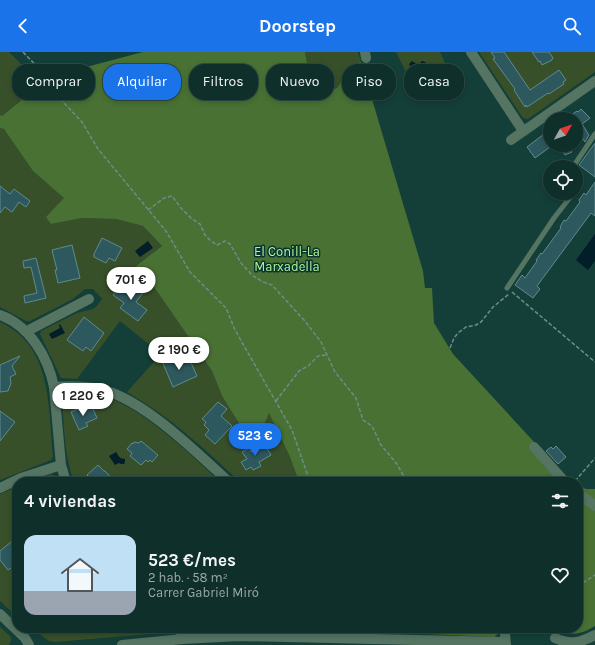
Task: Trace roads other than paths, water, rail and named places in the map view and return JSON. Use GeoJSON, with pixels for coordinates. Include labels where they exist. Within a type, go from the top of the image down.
{"type":"FeatureCollection","features":[{"type":"Feature","properties":{"kind":"street"},"geometry":{"type":"LineString","coordinates":[[472,52],[523,131]]}},
{"type":"Feature","properties":{"kind":"street"},"geometry":{"type":"LineString","coordinates":[[510,140],[595,81]]}},
{"type":"Feature","properties":{"kind":"street"},"geometry":{"type":"LineString","coordinates":[[27,332],[89,299]]}},
{"type":"Feature","properties":{"kind":"street"},"geometry":{"type":"LineString","coordinates":[[0,315],[27,332],[34,341],[52,375],[61,465],[65,477]]}},
{"type":"Feature","properties":{"kind":"street"},"geometry":{"type":"LineString","coordinates":[[54,386],[95,388],[110,392],[128,400],[151,415],[178,436],[223,477]]}},
{"type":"Feature","properties":{"kind":"street"},"geometry":{"type":"LineString","coordinates":[[534,447],[566,477]]}},
{"type":"Feature","properties":{"kind":"street"},"geometry":{"type":"LineString","coordinates":[[24,477],[61,465]]}},
{"type":"Feature","properties":{"kind":"street"},"geometry":{"type":"LineString","coordinates":[[0,488],[12,482]]}},
{"type":"Feature","properties":{"kind":"street"},"geometry":{"type":"LineString","coordinates":[[583,497],[595,506]]}},
{"type":"Feature","properties":{"kind":"street"},"geometry":{"type":"LineString","coordinates":[[0,614],[12,626]]}},
{"type":"Feature","properties":{"kind":"street"},"geometry":{"type":"LineString","coordinates":[[20,633],[29,645]]}},
{"type":"Feature","properties":{"kind":"street"},"geometry":{"type":"LineString","coordinates":[[182,633],[183,639]]}},
{"type":"Feature","properties":{"kind":"street"},"geometry":{"type":"LineString","coordinates":[[122,645],[183,639],[239,636],[505,644],[505,633]]}},
{"type":"Feature","properties":{"kind":"street"},"geometry":{"type":"LineString","coordinates":[[554,637],[564,642],[576,642],[595,635]]}},
{"type":"Feature","properties":{"kind":"lane"},"geometry":{"type":"LineString","coordinates":[[578,160],[595,134]]}},
{"type":"Feature","properties":{"kind":"lane"},"geometry":{"type":"LineString","coordinates":[[507,288],[567,200]]}},
{"type":"Feature","properties":{"kind":"water"},"geometry":{"type":"Polygon","coordinates":[[[412,61],[416,64],[409,64],[412,61]]]}},
{"type":"Feature","properties":{"kind":"water"},"geometry":{"type":"Polygon","coordinates":[[[422,61],[427,64],[419,64],[422,61]]]}},
{"type":"Feature","properties":{"kind":"water"},"geometry":{"type":"Polygon","coordinates":[[[595,234],[595,261],[588,270],[576,260],[595,234]]]}},
{"type":"Feature","properties":{"kind":"water"},"geometry":{"type":"Polygon","coordinates":[[[148,241],[153,248],[140,257],[135,251],[148,241]]]}},
{"type":"Feature","properties":{"kind":"water"},"geometry":{"type":"Polygon","coordinates":[[[60,324],[65,333],[52,339],[49,334],[60,328],[60,324]]]}},
{"type":"Feature","properties":{"kind":"water"},"geometry":{"type":"Polygon","coordinates":[[[116,452],[120,458],[125,459],[124,464],[119,463],[115,465],[109,456],[116,452]]]}},
{"type":"Feature","properties":{"kind":"park label","name":"El Conill-La Marxadella"},"geometry":{"type":"Point","coordinates":[287,258]}}]}
